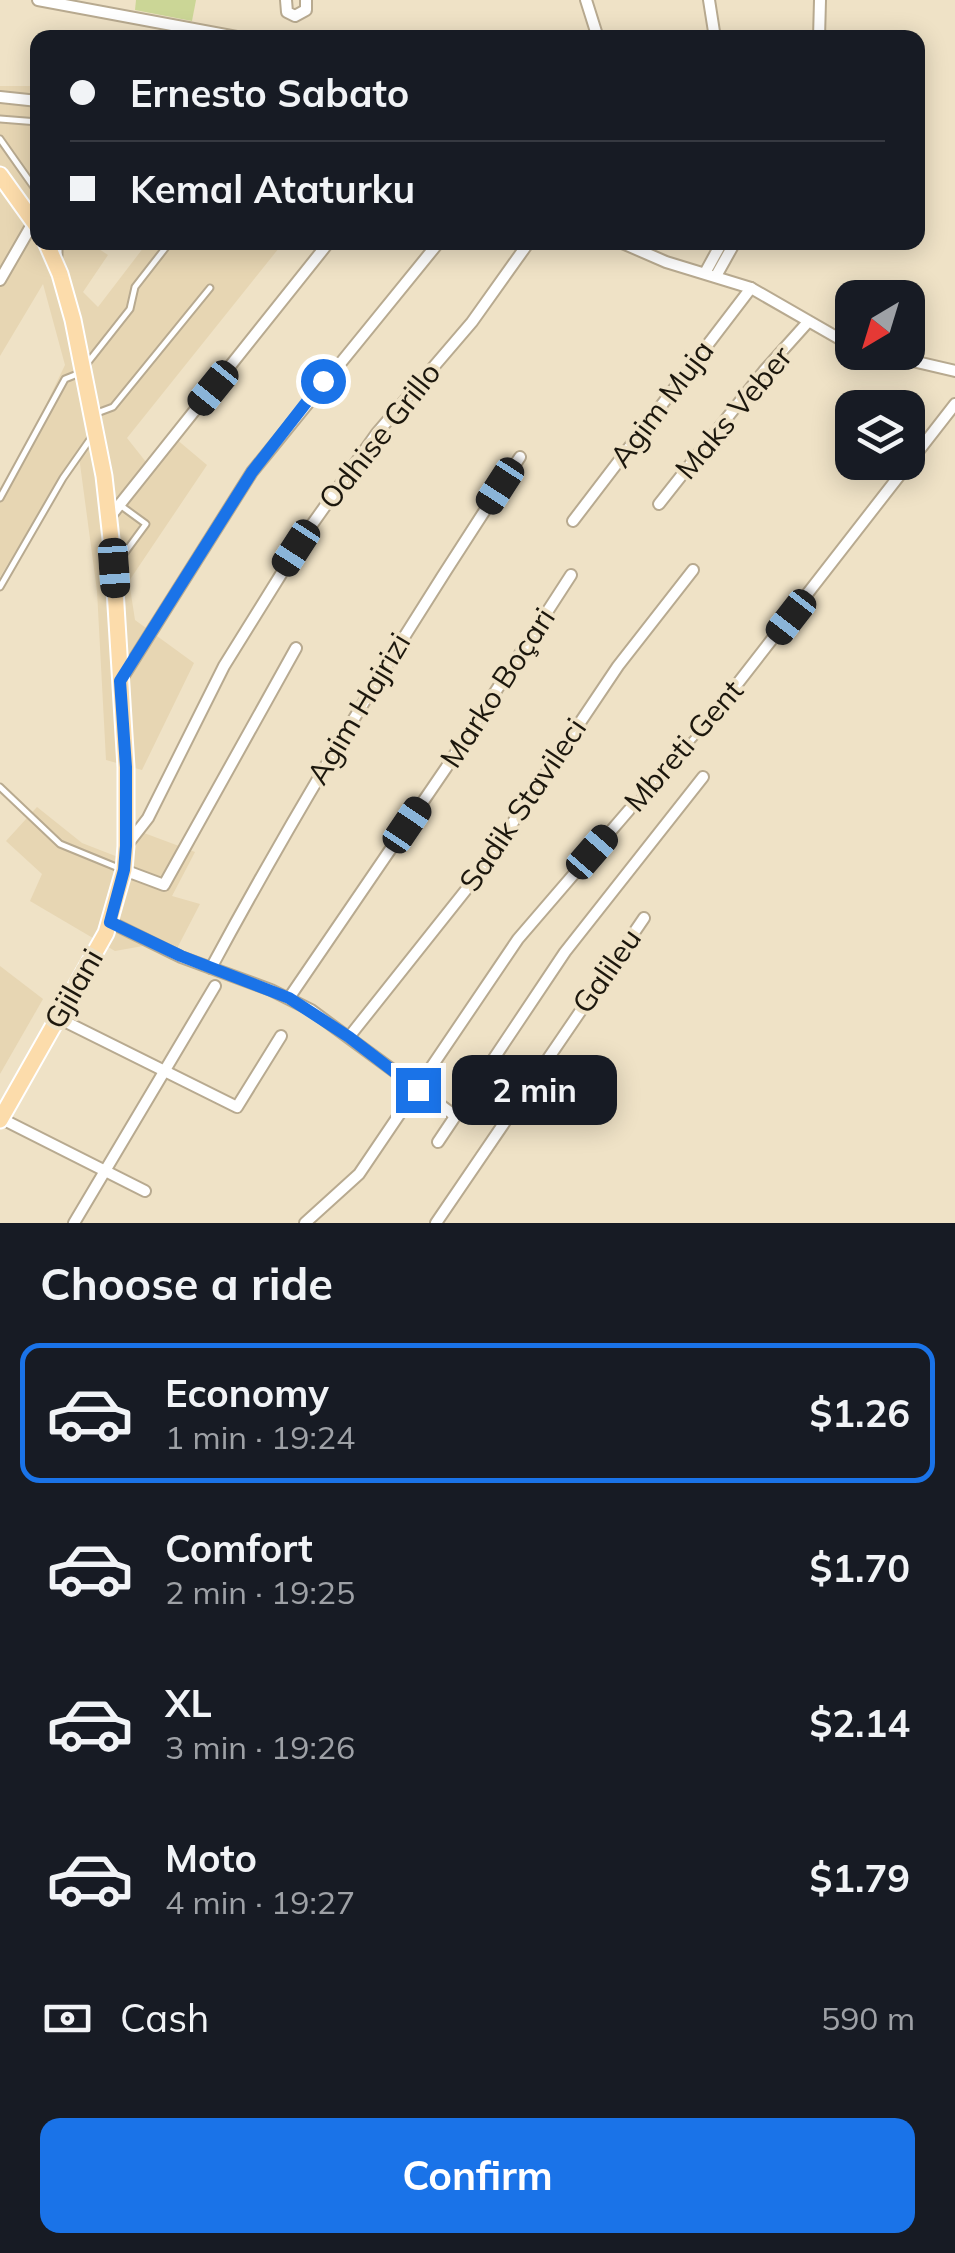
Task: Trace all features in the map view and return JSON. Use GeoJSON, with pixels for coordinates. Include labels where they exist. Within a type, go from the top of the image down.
{"type":"FeatureCollection","features":[{"type":"Feature","properties":{"kind":"main road"},"geometry":{"type":"LineString","coordinates":[[0,175],[30,216]]}},
{"type":"Feature","properties":{"kind":"main road","name":"Gjilani"},"geometry":{"type":"LineString","coordinates":[[0,1119],[110,922],[126,846],[126,767],[109,518],[84,370],[50,250]]}},
{"type":"Feature","properties":{"kind":"street"},"geometry":{"type":"LineString","coordinates":[[38,0],[182,30]]}},
{"type":"Feature","properties":{"kind":"street"},"geometry":{"type":"LineString","coordinates":[[286,0],[287,12],[294,16],[306,10],[306,0]]}},
{"type":"Feature","properties":{"kind":"street"},"geometry":{"type":"LineString","coordinates":[[586,0],[595,30]]}},
{"type":"Feature","properties":{"kind":"street"},"geometry":{"type":"LineString","coordinates":[[709,0],[714,30]]}},
{"type":"Feature","properties":{"kind":"street"},"geometry":{"type":"LineString","coordinates":[[818,30],[820,0]]}},
{"type":"Feature","properties":{"kind":"street"},"geometry":{"type":"LineString","coordinates":[[0,96],[30,100]]}},
{"type":"Feature","properties":{"kind":"street"},"geometry":{"type":"LineString","coordinates":[[0,280],[30,233]]}},
{"type":"Feature","properties":{"kind":"street"},"geometry":{"type":"LineString","coordinates":[[109,518],[323,250]]}},
{"type":"Feature","properties":{"kind":"street"},"geometry":{"type":"LineString","coordinates":[[120,681],[252,472],[432,250]]}},
{"type":"Feature","properties":{"kind":"street","name":"Odhise Grillo"},"geometry":{"type":"LineString","coordinates":[[126,846],[148,818],[246,629],[333,492],[377,433],[472,322],[523,250]]}},
{"type":"Feature","properties":{"kind":"street"},"geometry":{"type":"LineString","coordinates":[[638,250],[772,297],[835,337]]}},
{"type":"Feature","properties":{"kind":"street"},"geometry":{"type":"LineString","coordinates":[[711,274],[719,250]]}},
{"type":"Feature","properties":{"kind":"street"},"geometry":{"type":"LineString","coordinates":[[711,274],[729,250]]}},
{"type":"Feature","properties":{"kind":"street","name":"Agim Muja"},"geometry":{"type":"LineString","coordinates":[[572,521],[751,288]]}},
{"type":"Feature","properties":{"kind":"street","name":"Maks Veber"},"geometry":{"type":"LineString","coordinates":[[659,504],[808,322]]}},
{"type":"Feature","properties":{"kind":"street"},"geometry":{"type":"LineString","coordinates":[[925,364],[955,371]]}},
{"type":"Feature","properties":{"kind":"street","name":"Mbreti Gent"},"geometry":{"type":"LineString","coordinates":[[703,728],[955,404]]}},
{"type":"Feature","properties":{"kind":"street","name":"Agim Hajrizi"},"geometry":{"type":"LineString","coordinates":[[210,968],[364,699],[520,456]]}},
{"type":"Feature","properties":{"kind":"street","name":"Sadik Stavileci"},"geometry":{"type":"LineString","coordinates":[[349,1037],[478,876],[618,666],[693,570]]}},
{"type":"Feature","properties":{"kind":"street","name":"Marko Boçari"},"geometry":{"type":"LineString","coordinates":[[289,998],[571,576]]}},
{"type":"Feature","properties":{"kind":"street"},"geometry":{"type":"LineString","coordinates":[[124,870],[164,885],[296,648]]}},
{"type":"Feature","properties":{"kind":"street","name":"Mbreti Gent"},"geometry":{"type":"LineString","coordinates":[[438,1142],[565,952],[703,777]]}},
{"type":"Feature","properties":{"kind":"street","name":"Mbreti Gent"},"geometry":{"type":"LineString","coordinates":[[306,1223],[359,1174],[518,939],[629,810]]}},
{"type":"Feature","properties":{"kind":"street","name":"Galileu"},"geometry":{"type":"LineString","coordinates":[[436,1223],[644,918]]}},
{"type":"Feature","properties":{"kind":"street"},"geometry":{"type":"LineString","coordinates":[[110,922],[151,944],[289,998],[349,1037],[454,1116]]}},
{"type":"Feature","properties":{"kind":"street"},"geometry":{"type":"LineString","coordinates":[[74,1223],[216,986]]}},
{"type":"Feature","properties":{"kind":"street"},"geometry":{"type":"LineString","coordinates":[[58,1018],[238,1107],[281,1036]]}},
{"type":"Feature","properties":{"kind":"street"},"geometry":{"type":"LineString","coordinates":[[0,1119],[145,1191]]}},
{"type":"Feature","properties":{"kind":"lane"},"geometry":{"type":"LineString","coordinates":[[0,120],[30,122]]}},
{"type":"Feature","properties":{"kind":"lane"},"geometry":{"type":"LineString","coordinates":[[0,139],[30,182]]}},
{"type":"Feature","properties":{"kind":"lane"},"geometry":{"type":"LineString","coordinates":[[58,269],[59,250]]}},
{"type":"Feature","properties":{"kind":"lane"},"geometry":{"type":"LineString","coordinates":[[0,498],[65,380],[84,370],[130,309],[135,287],[164,250]]}},
{"type":"Feature","properties":{"kind":"lane"},"geometry":{"type":"LineString","coordinates":[[93,414],[113,407],[210,288]]}},
{"type":"Feature","properties":{"kind":"lane"},"geometry":{"type":"LineString","coordinates":[[0,586],[63,478],[96,431]]}},
{"type":"Feature","properties":{"kind":"lane"},"geometry":{"type":"LineString","coordinates":[[114,568],[146,524],[120,504]]}},
{"type":"Feature","properties":{"kind":"lane","name":"Mbreti Gent"},"geometry":{"type":"LineString","coordinates":[[629,810],[703,728]]}},
{"type":"Feature","properties":{"kind":"lane"},"geometry":{"type":"LineString","coordinates":[[0,787],[60,844],[124,870]]}},
{"type":"Feature","properties":{"kind":"shaded area"},"geometry":{"type":"Polygon","coordinates":[[[0,86],[30,86],[30,250],[100,250],[108,255],[83,292],[98,307],[142,250],[277,250],[127,438],[146,462],[169,433],[207,465],[129,581],[135,620],[194,663],[142,770],[106,760],[97,591],[78,449],[0,577],[0,500],[65,365],[43,284],[0,356],[0,86]]]}},
{"type":"Feature","properties":{"kind":"shaded area"},"geometry":{"type":"Polygon","coordinates":[[[37,807],[82,843],[118,857],[120,824],[195,852],[172,896],[200,904],[171,960],[143,946],[115,951],[30,901],[42,874],[6,841],[37,807]]]}},
{"type":"Feature","properties":{"kind":"shaded area"},"geometry":{"type":"Polygon","coordinates":[[[0,966],[43,999],[0,1074],[0,966]]]}},
{"type":"Feature","properties":{"kind":"green space"},"geometry":{"type":"Polygon","coordinates":[[[136,0],[196,0],[192,21],[135,10],[136,0]]]}},
{"type":"Feature","properties":{"kind":"route"},"geometry":{"type":"LineString","coordinates":[[323,381],[252,472],[120,681],[126,846],[110,922],[151,944],[289,998],[349,1037],[418,1090]]}}]}
